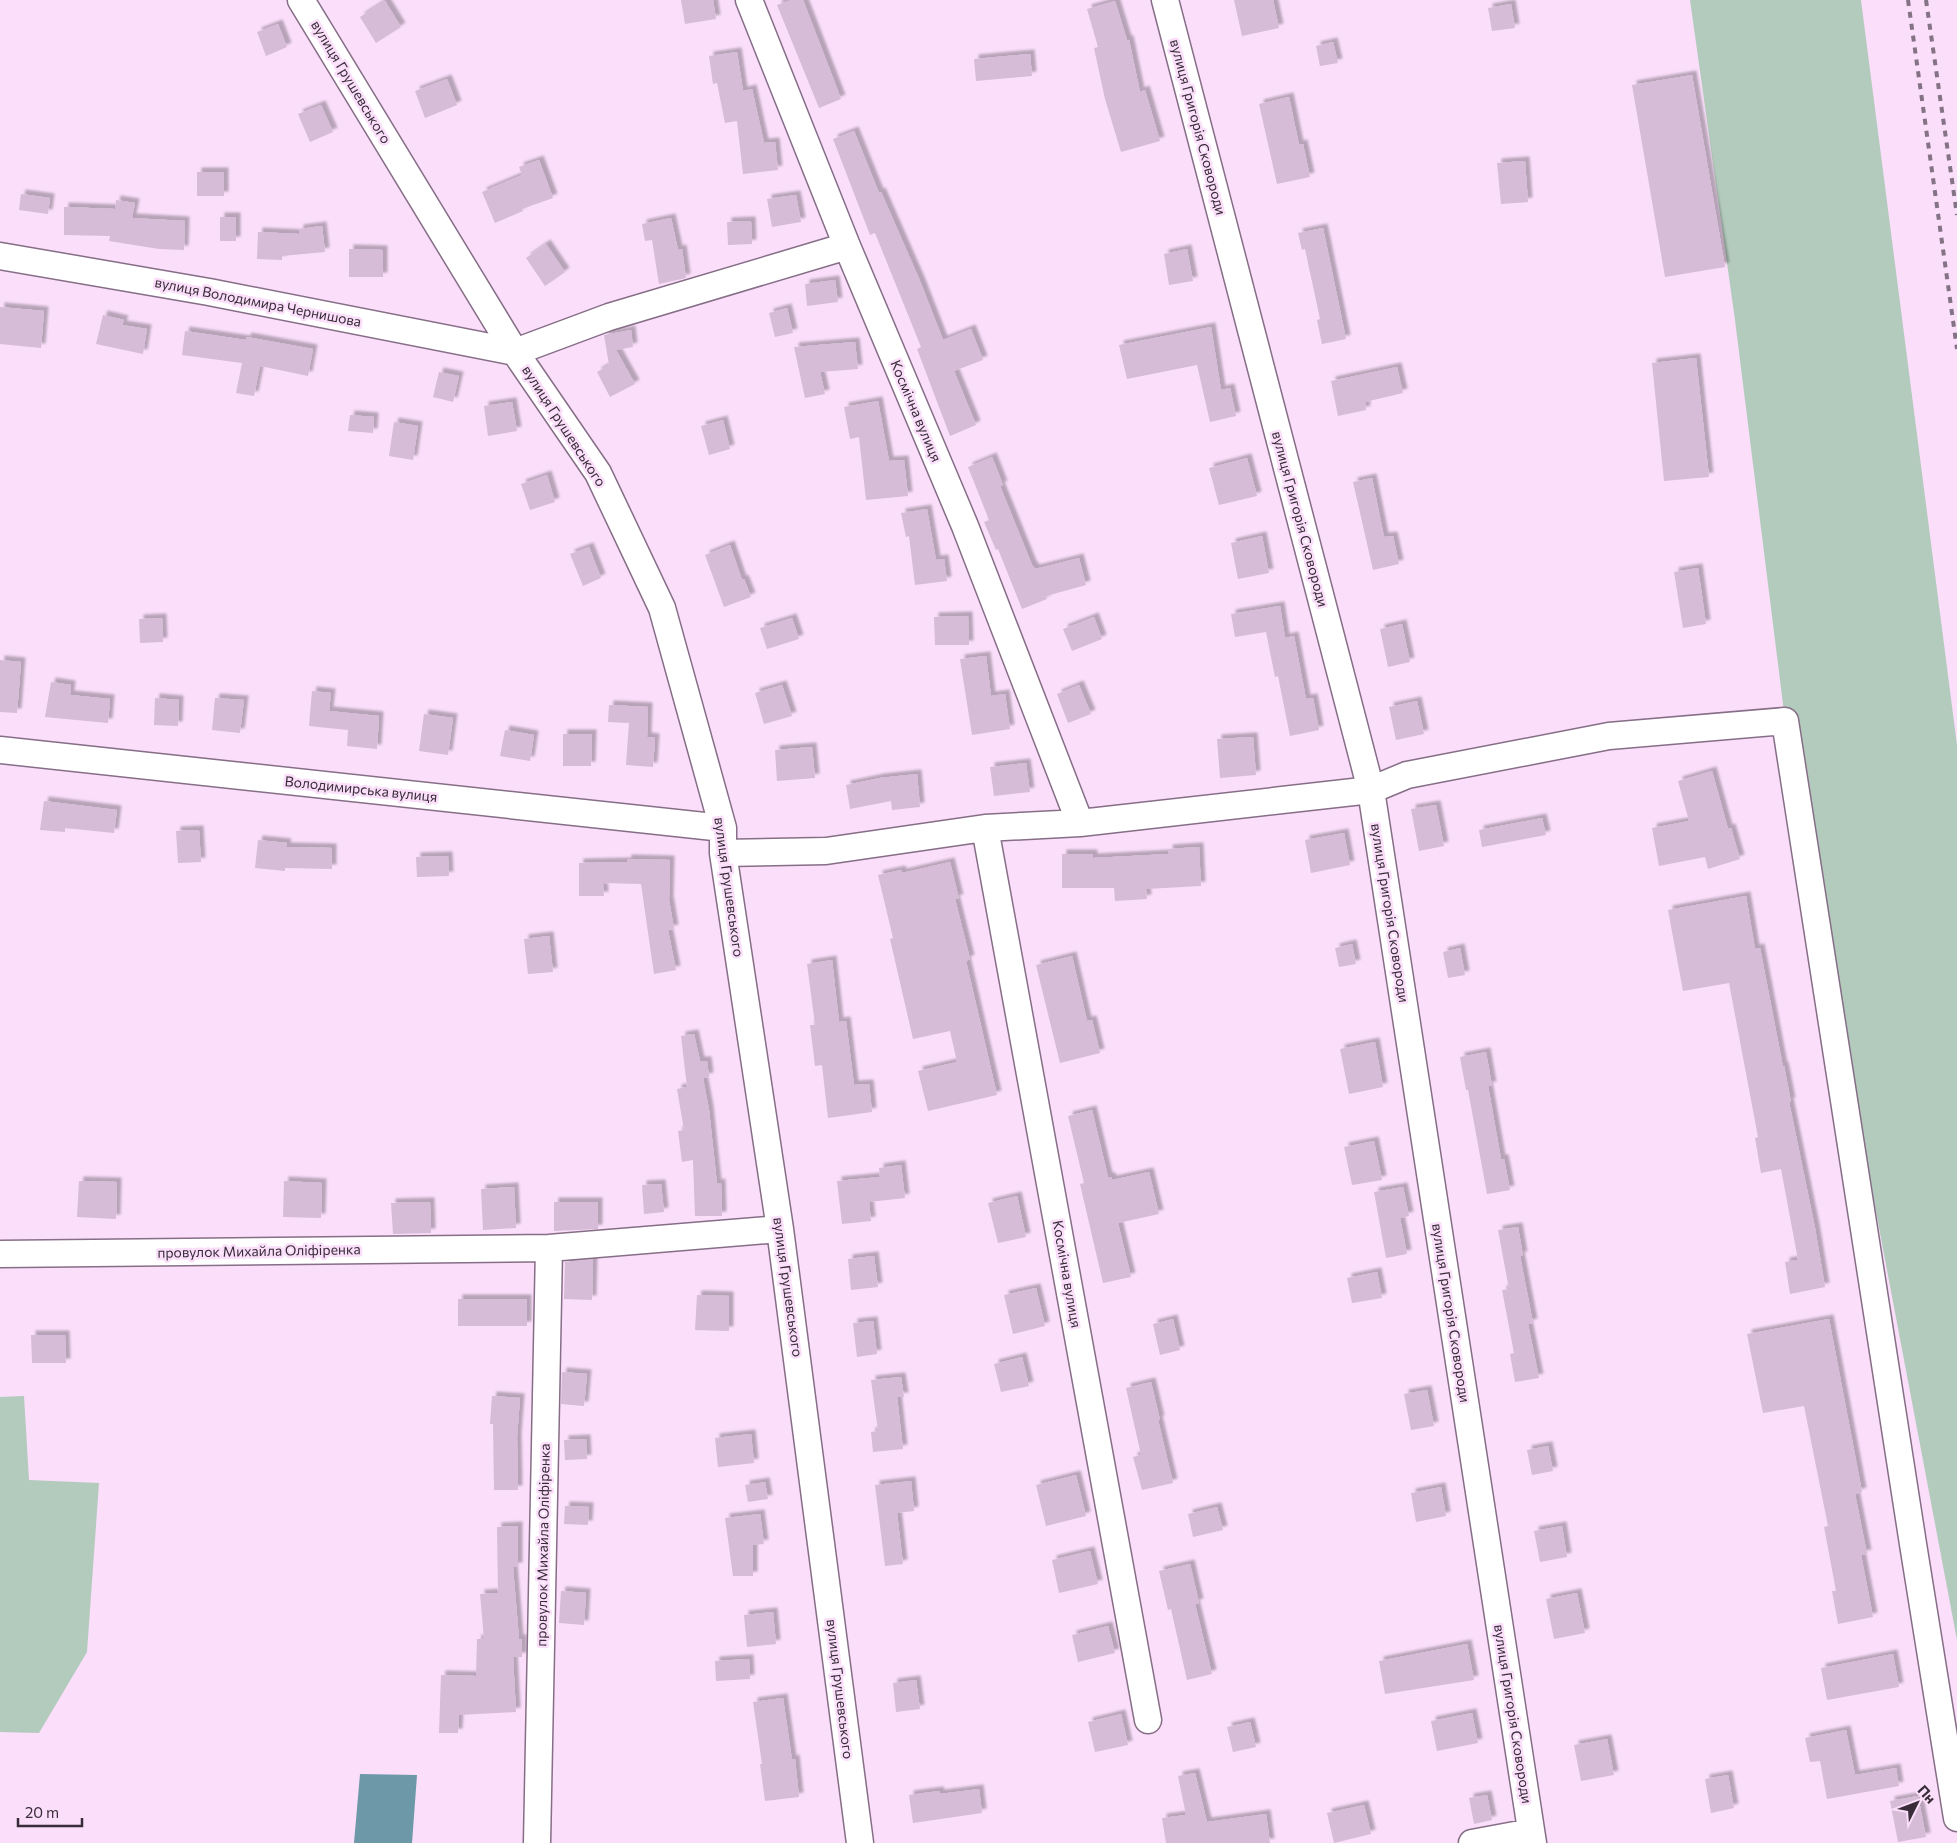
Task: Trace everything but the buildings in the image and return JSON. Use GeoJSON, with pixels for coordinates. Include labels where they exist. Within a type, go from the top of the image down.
{"type":"FeatureCollection","features":[{"type":"Feature","properties":{"kind":"street","name":"вулиця Грушевського"},"geometry":{"type":"LineString","coordinates":[[301,0],[514,352],[598,473],[662,608],[723,840],[780,1229],[860,1843]]}},
{"type":"Feature","properties":{"kind":"street","name":"Космічна вулиця"},"geometry":{"type":"LineString","coordinates":[[749,0],[847,246],[965,526],[1080,823]]}},
{"type":"Feature","properties":{"kind":"street","name":"вулиця Григорія Сковороди"},"geometry":{"type":"LineString","coordinates":[[1165,0],[1371,790],[1532,1838]]}},
{"type":"Feature","properties":{"kind":"street"},"geometry":{"type":"LineString","coordinates":[[514,352],[609,317],[847,246]]}},
{"type":"Feature","properties":{"kind":"street","name":"вулиця Володимира Чернишова"},"geometry":{"type":"LineString","coordinates":[[0,256],[209,292],[514,352]]}},
{"type":"Feature","properties":{"kind":"street","name":"Володимирська вулиця"},"geometry":{"type":"LineString","coordinates":[[0,750],[723,840],[826,850],[985,828],[1080,823],[1371,790],[1407,775],[1609,736],[1785,721],[1912,1544],[1957,1818]]}},
{"type":"Feature","properties":{"kind":"street","name":"Космічна вулиця"},"geometry":{"type":"LineString","coordinates":[[985,828],[1148,1720]]}},
{"type":"Feature","properties":{"kind":"street","name":"провулок Михайла Оліфіренка"},"geometry":{"type":"LineString","coordinates":[[0,1254],[548,1248],[780,1229]]}},
{"type":"Feature","properties":{"kind":"street","name":"провулок Михайла Оліфіренка"},"geometry":{"type":"LineString","coordinates":[[537,1843],[548,1248]]}},
{"type":"Feature","properties":{"kind":"street"},"geometry":{"type":"LineString","coordinates":[[1472,1843],[1532,1838]]}},
{"type":"Feature","properties":{"kind":"green space"},"geometry":{"type":"Polygon","coordinates":[[[1690,0],[1861,0],[1957,745],[1957,1640],[1789,752],[1735,320],[1690,0]]]}},
{"type":"Feature","properties":{"kind":"green space"},"geometry":{"type":"Polygon","coordinates":[[[24,1396],[29,1480],[99,1483],[87,1652],[39,1733],[0,1732],[0,1397],[24,1396]]]}},
{"type":"Feature","properties":{"kind":"water"},"geometry":{"type":"Polygon","coordinates":[[[360,1774],[417,1775],[412,1843],[354,1843],[360,1774]]]}},
{"type":"Feature","properties":{"kind":"railway"},"geometry":{"type":"LineString","coordinates":[[1908,0],[1957,349]]}},
{"type":"Feature","properties":{"kind":"railway"},"geometry":{"type":"LineString","coordinates":[[1926,0],[1957,215]]}}]}
